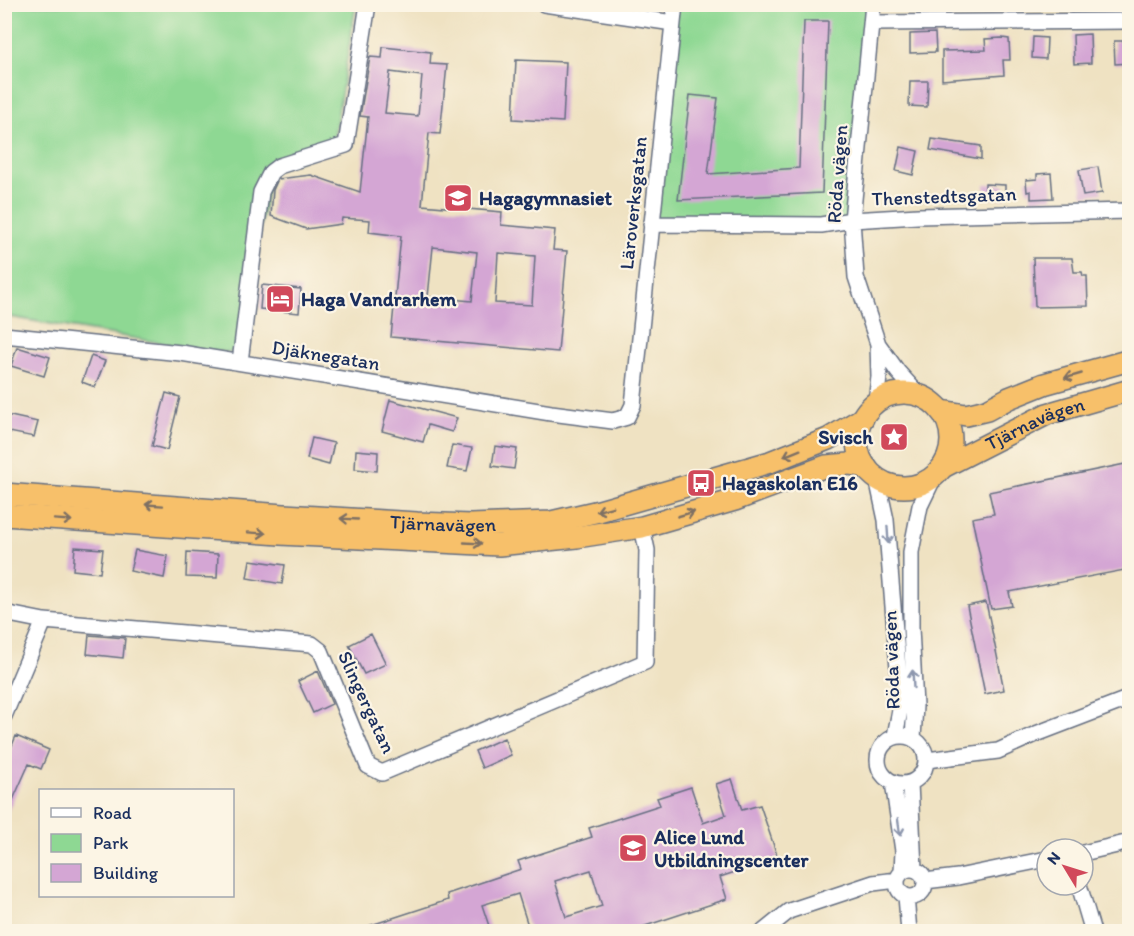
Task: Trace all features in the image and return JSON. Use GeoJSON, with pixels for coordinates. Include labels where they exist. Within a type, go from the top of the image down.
{"type":"FeatureCollection","features":[{"type":"Feature","properties":{"kind":"highway","name":"Tjärnavägen"},"geometry":{"type":"LineString","coordinates":[[942,411],[959,415],[979,412],[1044,384],[1130,360]]}},
{"type":"Feature","properties":{"kind":"highway","name":"Tjärnavägen"},"geometry":{"type":"LineString","coordinates":[[938,472],[1047,414],[1130,390]]}},
{"type":"Feature","properties":{"kind":"highway"},"geometry":{"type":"LineString","coordinates":[[904,393],[919,395],[931,401],[942,411],[951,433],[949,456],[938,472],[916,486],[905,487],[886,483],[871,473],[861,460],[857,443],[859,426],[869,410],[889,395],[904,393]]}},
{"type":"Feature","properties":{"kind":"highway","name":"Tjärnavägen"},"geometry":{"type":"LineString","coordinates":[[4,494],[417,523],[551,522],[599,511],[770,462],[828,439],[869,410]]}},
{"type":"Feature","properties":{"kind":"highway","name":"Tjärnavägen"},"geometry":{"type":"LineString","coordinates":[[4,515],[280,534],[499,545],[642,527],[735,500],[826,466],[838,464],[871,473]]}},
{"type":"Feature","properties":{"kind":"street"},"geometry":{"type":"LineString","coordinates":[[240,362],[261,192],[271,172],[279,166],[346,145],[369,4]]}},
{"type":"Feature","properties":{"kind":"street"},"geometry":{"type":"LineString","coordinates":[[544,4],[674,23]]}},
{"type":"Feature","properties":{"kind":"street","name":"Läroverksgatan"},"geometry":{"type":"LineString","coordinates":[[633,405],[675,4]]}},
{"type":"Feature","properties":{"kind":"street","name":"Röda vägen"},"geometry":{"type":"LineString","coordinates":[[869,410],[879,377],[878,344],[856,277],[852,220],[873,4]]}},
{"type":"Feature","properties":{"kind":"street"},"geometry":{"type":"LineString","coordinates":[[872,23],[1130,21]]}},
{"type":"Feature","properties":{"kind":"street","name":"Thenstedtsgatan"},"geometry":{"type":"LineString","coordinates":[[651,224],[821,225],[852,220],[918,216],[1130,211]]}},
{"type":"Feature","properties":{"kind":"street","name":"Djäknegatan"},"geometry":{"type":"LineString","coordinates":[[4,335],[180,353],[613,421],[627,417],[633,405]]}},
{"type":"Feature","properties":{"kind":"street","name":"Röda vägen"},"geometry":{"type":"LineString","coordinates":[[878,344],[898,372],[919,395]]}},
{"type":"Feature","properties":{"kind":"street","name":"Röda vägen"},"geometry":{"type":"LineString","coordinates":[[913,738],[915,706],[910,628],[910,552],[920,506],[938,472]]}},
{"type":"Feature","properties":{"kind":"street","name":"Röda vägen"},"geometry":{"type":"LineString","coordinates":[[871,473],[886,520],[901,705],[895,736]]}},
{"type":"Feature","properties":{"kind":"street","name":"Slingergatan"},"geometry":{"type":"LineString","coordinates":[[4,613],[44,621],[312,644],[321,651],[368,766],[382,773],[645,662],[647,550],[642,527]]}},
{"type":"Feature","properties":{"kind":"street"},"geometry":{"type":"LineString","coordinates":[[4,716],[44,621]]}},
{"type":"Feature","properties":{"kind":"street"},"geometry":{"type":"LineString","coordinates":[[927,760],[999,751],[1035,734],[1130,698]]}},
{"type":"Feature","properties":{"kind":"street"},"geometry":{"type":"LineString","coordinates":[[895,736],[913,738],[923,747],[927,760],[922,774],[910,783],[893,782],[882,773],[878,759],[883,745],[895,736]]}},
{"type":"Feature","properties":{"kind":"street"},"geometry":{"type":"LineString","coordinates":[[893,782],[904,874]]}},
{"type":"Feature","properties":{"kind":"street"},"geometry":{"type":"LineString","coordinates":[[910,783],[904,874],[899,890],[910,896]]}},
{"type":"Feature","properties":{"kind":"street"},"geometry":{"type":"LineString","coordinates":[[1095,850],[1130,842]]}},
{"type":"Feature","properties":{"kind":"street"},"geometry":{"type":"LineString","coordinates":[[925,881],[958,877],[1035,861]]}},
{"type":"Feature","properties":{"kind":"street"},"geometry":{"type":"LineString","coordinates":[[763,932],[789,911],[904,874],[921,873],[925,881],[922,890],[910,896]]}},
{"type":"Feature","properties":{"kind":"street"},"geometry":{"type":"LineString","coordinates":[[909,932],[910,896]]}},
{"type":"Feature","properties":{"kind":"street"},"geometry":{"type":"LineString","coordinates":[[910,896],[917,932]]}},
{"type":"Feature","properties":{"kind":"street"},"geometry":{"type":"LineString","coordinates":[[1083,897],[1094,932]]}},
{"type":"Feature","properties":{"kind":"green space"},"geometry":{"type":"Polygon","coordinates":[[[7,5],[356,5],[332,149],[271,171],[236,353],[208,351],[5,316],[4,16],[7,5]]]}},
{"type":"Feature","properties":{"kind":"green space"},"geometry":{"type":"Polygon","coordinates":[[[675,5],[873,5],[852,220],[651,224],[675,5]]]}},
{"type":"Feature","properties":{"kind":"building"},"geometry":{"type":"Polygon","coordinates":[[[804,21],[828,21],[822,193],[678,200],[690,95],[718,98],[708,174],[799,168],[804,21]]]}},
{"type":"Feature","properties":{"kind":"building"},"geometry":{"type":"Polygon","coordinates":[[[935,33],[936,52],[910,53],[910,34],[935,33]]]}},
{"type":"Feature","properties":{"kind":"building"},"geometry":{"type":"Polygon","coordinates":[[[1090,34],[1091,63],[1074,64],[1073,35],[1090,34]]]}},
{"type":"Feature","properties":{"kind":"building"},"geometry":{"type":"Polygon","coordinates":[[[1033,37],[1047,38],[1046,59],[1032,58],[1033,37]]]}},
{"type":"Feature","properties":{"kind":"building"},"geometry":{"type":"Polygon","coordinates":[[[985,39],[1009,39],[1010,60],[1003,60],[1004,75],[942,80],[942,51],[986,50],[985,39]]]}},
{"type":"Feature","properties":{"kind":"building"},"geometry":{"type":"Polygon","coordinates":[[[1114,41],[1130,41],[1130,63],[1115,64],[1114,41]]]}},
{"type":"Feature","properties":{"kind":"building"},"geometry":{"type":"Polygon","coordinates":[[[383,47],[431,52],[430,64],[447,65],[440,134],[429,133],[422,205],[502,212],[501,225],[555,230],[553,250],[567,251],[558,352],[391,337],[401,236],[369,232],[370,220],[342,218],[341,224],[306,229],[271,216],[273,190],[278,179],[311,175],[360,192],[368,117],[360,116],[370,57],[382,58],[383,47]],[[390,72],[385,113],[418,116],[422,76],[390,72]],[[433,247],[428,297],[472,301],[477,252],[433,247]],[[498,253],[495,303],[532,305],[535,256],[498,253]]]}},
{"type":"Feature","properties":{"kind":"building"},"geometry":{"type":"Polygon","coordinates":[[[516,60],[566,62],[563,122],[513,119],[516,60]]]}},
{"type":"Feature","properties":{"kind":"building"},"geometry":{"type":"Polygon","coordinates":[[[910,81],[928,81],[927,107],[909,106],[910,81]]]}},
{"type":"Feature","properties":{"kind":"building"},"geometry":{"type":"Polygon","coordinates":[[[932,139],[981,146],[981,159],[930,150],[932,139]]]}},
{"type":"Feature","properties":{"kind":"building"},"geometry":{"type":"Polygon","coordinates":[[[901,147],[918,151],[913,175],[896,171],[901,147]]]}},
{"type":"Feature","properties":{"kind":"building"},"geometry":{"type":"Polygon","coordinates":[[[1098,167],[1102,193],[1083,196],[1079,170],[1098,167]]]}},
{"type":"Feature","properties":{"kind":"building"},"geometry":{"type":"Polygon","coordinates":[[[1051,173],[1053,198],[1031,199],[1031,191],[1027,192],[1026,180],[1037,179],[1037,174],[1051,173]]]}},
{"type":"Feature","properties":{"kind":"building"},"geometry":{"type":"Polygon","coordinates":[[[985,184],[1005,185],[1005,199],[985,198],[985,184]]]}},
{"type":"Feature","properties":{"kind":"building"},"geometry":{"type":"Polygon","coordinates":[[[1033,258],[1072,258],[1074,272],[1082,272],[1083,276],[1087,276],[1088,306],[1035,307],[1033,258]]]}},
{"type":"Feature","properties":{"kind":"building","name":"Haga Vandrarhem"},"geometry":{"type":"Polygon","coordinates":[[[262,285],[301,289],[299,313],[260,309],[262,285]]]}},
{"type":"Feature","properties":{"kind":"building"},"geometry":{"type":"Polygon","coordinates":[[[17,347],[50,357],[44,376],[11,366],[17,347]]]}},
{"type":"Feature","properties":{"kind":"building"},"geometry":{"type":"Polygon","coordinates":[[[91,356],[105,361],[95,387],[82,382],[91,356]]]}},
{"type":"Feature","properties":{"kind":"building"},"geometry":{"type":"Polygon","coordinates":[[[166,393],[180,397],[167,450],[152,446],[166,393]]]}},
{"type":"Feature","properties":{"kind":"building"},"geometry":{"type":"Polygon","coordinates":[[[390,400],[457,418],[452,432],[428,425],[423,442],[382,431],[390,400]]]}},
{"type":"Feature","properties":{"kind":"building"},"geometry":{"type":"Polygon","coordinates":[[[6,415],[38,422],[34,437],[4,431],[6,415]]]}},
{"type":"Feature","properties":{"kind":"building"},"geometry":{"type":"Polygon","coordinates":[[[312,438],[334,443],[329,465],[307,459],[312,438]]]}},
{"type":"Feature","properties":{"kind":"building"},"geometry":{"type":"Polygon","coordinates":[[[452,445],[472,448],[467,471],[447,468],[452,445]]]}},
{"type":"Feature","properties":{"kind":"building"},"geometry":{"type":"Polygon","coordinates":[[[495,446],[517,449],[514,469],[492,466],[495,446]]]}},
{"type":"Feature","properties":{"kind":"building"},"geometry":{"type":"Polygon","coordinates":[[[356,450],[378,452],[377,471],[355,469],[356,450]]]}},
{"type":"Feature","properties":{"kind":"building"},"geometry":{"type":"Polygon","coordinates":[[[1130,463],[1130,569],[1009,592],[1012,606],[991,609],[972,518],[994,514],[989,492],[1130,463]]]}},
{"type":"Feature","properties":{"kind":"building"},"geometry":{"type":"Polygon","coordinates":[[[75,547],[103,549],[100,573],[73,570],[75,547]]]}},
{"type":"Feature","properties":{"kind":"building"},"geometry":{"type":"Polygon","coordinates":[[[135,550],[168,556],[164,578],[130,571],[135,550]]]}},
{"type":"Feature","properties":{"kind":"building"},"geometry":{"type":"Polygon","coordinates":[[[187,552],[218,554],[217,578],[186,577],[187,552]]]}},
{"type":"Feature","properties":{"kind":"building"},"geometry":{"type":"Polygon","coordinates":[[[250,560],[285,565],[282,584],[247,578],[250,560]]]}},
{"type":"Feature","properties":{"kind":"building"},"geometry":{"type":"Polygon","coordinates":[[[986,602],[1004,690],[985,694],[967,606],[986,602]]]}},
{"type":"Feature","properties":{"kind":"building"},"geometry":{"type":"Polygon","coordinates":[[[371,634],[386,664],[364,674],[349,645],[371,634]]]}},
{"type":"Feature","properties":{"kind":"building"},"geometry":{"type":"Polygon","coordinates":[[[89,635],[125,638],[123,658],[87,654],[89,635]]]}},
{"type":"Feature","properties":{"kind":"building"},"geometry":{"type":"Polygon","coordinates":[[[318,671],[332,704],[313,713],[298,681],[318,671]]]}},
{"type":"Feature","properties":{"kind":"building"},"geometry":{"type":"Polygon","coordinates":[[[16,736],[49,750],[41,769],[29,764],[4,820],[4,770],[16,736]]]}},
{"type":"Feature","properties":{"kind":"building"},"geometry":{"type":"Polygon","coordinates":[[[504,738],[511,755],[482,768],[475,751],[504,738]]]}},
{"type":"Feature","properties":{"kind":"building","name":"Alice Lund Utbildningscenter"},"geometry":{"type":"Polygon","coordinates":[[[732,779],[742,810],[760,805],[778,858],[720,877],[727,899],[627,932],[530,932],[518,894],[482,905],[491,932],[360,932],[359,929],[448,900],[447,894],[521,869],[518,861],[592,837],[589,828],[660,805],[657,798],[691,787],[703,823],[726,815],[716,784],[732,779]],[[591,870],[555,881],[566,917],[602,906],[591,870]]]}},
{"type":"Feature","properties":{"kind":"place","name":"Hagagymnasiet"},"geometry":{"type":"Point","coordinates":[458,198]}},
{"type":"Feature","properties":{"kind":"place","name":"Haga Vandrarhem"},"geometry":{"type":"Point","coordinates":[280,299]}},
{"type":"Feature","properties":{"kind":"place","name":"Svisch"},"geometry":{"type":"Point","coordinates":[894,437]}},
{"type":"Feature","properties":{"kind":"place","name":"Hagaskolan E16"},"geometry":{"type":"Point","coordinates":[701,483]}},
{"type":"Feature","properties":{"kind":"place","name":"Alice Lund Utbildningscenter"},"geometry":{"type":"Point","coordinates":[633,848]}}]}
